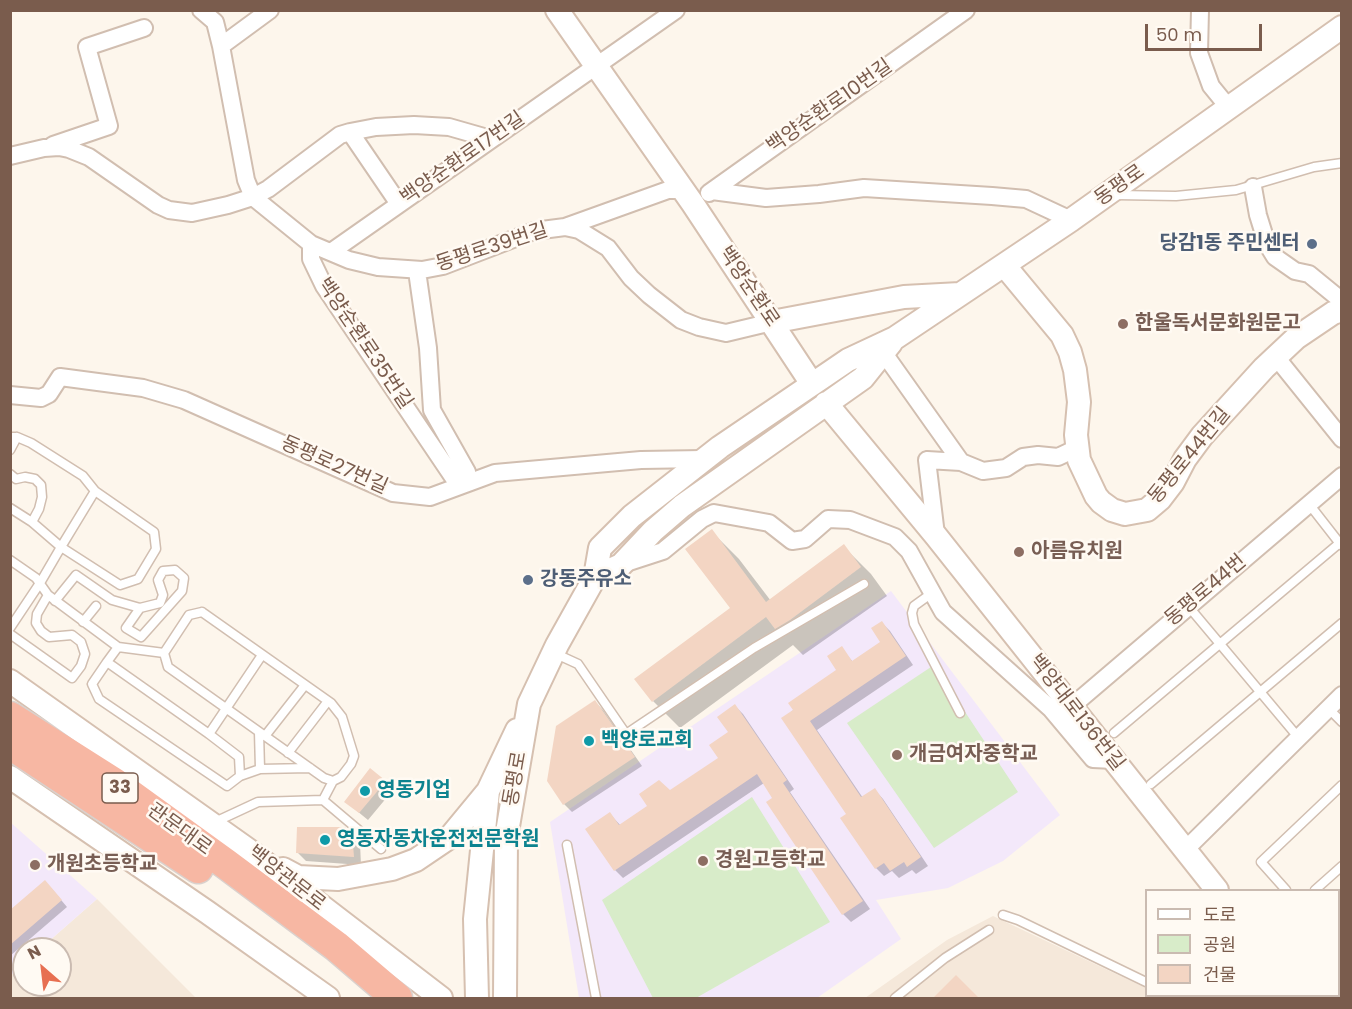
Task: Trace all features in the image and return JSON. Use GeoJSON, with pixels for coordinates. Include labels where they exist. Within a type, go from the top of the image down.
{"type":"FeatureCollection","features":[{"type":"Feature","properties":{"kind":"highway","name":"관문대로"},"geometry":{"type":"LineString","coordinates":[[10,717],[114,783],[229,864]]}},
{"type":"Feature","properties":{"kind":"highway","name":"관문대로"},"geometry":{"type":"LineString","coordinates":[[10,744],[229,864]]}},
{"type":"Feature","properties":{"kind":"highway","name":"33"},"geometry":{"type":"LineString","coordinates":[[229,864],[324,960],[369,999]]}},
{"type":"Feature","properties":{"kind":"highway","name":"33"},"geometry":{"type":"LineString","coordinates":[[229,864],[336,946],[398,999]]}},
{"type":"Feature","properties":{"kind":"main road","name":"백양순환로"},"geometry":{"type":"LineString","coordinates":[[556,10],[688,197],[812,384]]}},
{"type":"Feature","properties":{"kind":"main road","name":"동평로"},"geometry":{"type":"LineString","coordinates":[[505,999],[506,838],[529,704],[553,652],[595,577],[600,548],[632,516],[703,459],[848,360],[889,345],[1107,195],[1341,27]]}},
{"type":"Feature","properties":{"kind":"main road","name":"동평로44번길"},"geometry":{"type":"LineString","coordinates":[[1004,265],[1062,335],[1075,370],[1079,402],[1076,435],[1079,460],[1101,502],[1112,510],[1125,514],[1147,510],[1160,499],[1202,436],[1276,357],[1296,338],[1341,310]]}},
{"type":"Feature","properties":{"kind":"main road","name":"동평로39번길"},"geometry":{"type":"LineString","coordinates":[[772,322],[904,297],[960,294]]}},
{"type":"Feature","properties":{"kind":"main road","name":"동평로"},"geometry":{"type":"LineString","coordinates":[[595,577],[621,565],[653,531],[682,506],[863,378],[889,345]]}},
{"type":"Feature","properties":{"kind":"main road","name":"백양대로136번길"},"geometry":{"type":"LineString","coordinates":[[826,403],[936,536],[1215,889]]}},
{"type":"Feature","properties":{"kind":"main road","name":"백양관문로"},"geometry":{"type":"LineString","coordinates":[[10,681],[212,824],[229,864],[441,999]]}},
{"type":"Feature","properties":{"kind":"main road"},"geometry":{"type":"LineString","coordinates":[[229,864],[298,877],[338,879],[392,869],[416,860],[450,837],[488,791],[529,704]]}},
{"type":"Feature","properties":{"kind":"main road"},"geometry":{"type":"LineString","coordinates":[[10,777],[207,912],[328,999]]}},
{"type":"Feature","properties":{"kind":"main road","name":"동평로"},"geometry":{"type":"LineString","coordinates":[[477,999],[475,919],[488,791]]}},
{"type":"Feature","properties":{"kind":"street"},"geometry":{"type":"LineString","coordinates":[[201,10],[215,21],[246,180],[254,197],[311,244]]}},
{"type":"Feature","properties":{"kind":"street"},"geometry":{"type":"LineString","coordinates":[[221,45],[270,10]]}},
{"type":"Feature","properties":{"kind":"street","name":"백양순환로17번길"},"geometry":{"type":"LineString","coordinates":[[331,252],[676,10]]}},
{"type":"Feature","properties":{"kind":"street","name":"백양순환로10번길"},"geometry":{"type":"LineString","coordinates":[[688,197],[712,191],[966,10]]}},
{"type":"Feature","properties":{"kind":"street"},"geometry":{"type":"LineString","coordinates":[[1200,10],[1199,53],[1211,86],[1228,108]]}},
{"type":"Feature","properties":{"kind":"street"},"geometry":{"type":"LineString","coordinates":[[10,156],[44,148],[109,126],[87,48],[144,28]]}},
{"type":"Feature","properties":{"kind":"street"},"geometry":{"type":"LineString","coordinates":[[44,148],[59,147],[89,157],[158,206],[192,213],[254,197],[340,135],[350,132],[376,127],[414,125],[449,128],[491,139]]}},
{"type":"Feature","properties":{"kind":"street"},"geometry":{"type":"LineString","coordinates":[[350,132],[399,204]]}},
{"type":"Feature","properties":{"kind":"street"},"geometry":{"type":"LineString","coordinates":[[1253,187],[1258,215],[1267,244],[1275,257],[1295,271],[1309,274],[1341,301]]}},
{"type":"Feature","properties":{"kind":"street"},"geometry":{"type":"LineString","coordinates":[[712,191],[766,198],[864,188],[992,196],[1037,203],[1071,220]]}},
{"type":"Feature","properties":{"kind":"street"},"geometry":{"type":"LineString","coordinates":[[564,227],[668,190],[688,197]]}},
{"type":"Feature","properties":{"kind":"street","name":"동평로39번길"},"geometry":{"type":"LineString","coordinates":[[311,244],[349,260],[378,267],[417,271],[444,266],[534,231],[564,227],[579,230],[609,248],[631,278],[681,320],[726,333],[772,322]]}},
{"type":"Feature","properties":{"kind":"street","name":"백양순환로35번길"},"geometry":{"type":"LineString","coordinates":[[311,244],[311,259],[324,286],[459,486]]}},
{"type":"Feature","properties":{"kind":"street"},"geometry":{"type":"LineString","coordinates":[[417,271],[428,348],[432,410],[467,472],[459,486]]}},
{"type":"Feature","properties":{"kind":"street"},"geometry":{"type":"LineString","coordinates":[[889,345],[961,462]]}},
{"type":"Feature","properties":{"kind":"street"},"geometry":{"type":"LineString","coordinates":[[1276,357],[1341,440]]}},
{"type":"Feature","properties":{"kind":"street","name":"동평로27번길"},"geometry":{"type":"LineString","coordinates":[[10,395],[41,398],[49,394],[60,377],[143,388],[184,400],[393,493],[430,497],[495,473],[641,460],[703,459]]}},
{"type":"Feature","properties":{"kind":"street"},"geometry":{"type":"LineString","coordinates":[[936,536],[927,460],[961,462],[982,471],[1006,468],[1023,457],[1038,455],[1058,458],[1077,448]]}},
{"type":"Feature","properties":{"kind":"street","name":"동평로44번"},"geometry":{"type":"LineString","coordinates":[[1071,707],[1341,476]]}},
{"type":"Feature","properties":{"kind":"street"},"geometry":{"type":"LineString","coordinates":[[621,565],[663,551],[702,519],[714,513],[769,523],[792,542],[805,539],[828,519],[850,520],[895,537],[909,551],[943,612],[1051,709],[1093,759],[1113,760]]}},
{"type":"Feature","properties":{"kind":"street"},"geometry":{"type":"LineString","coordinates":[[1185,850],[1341,695]]}},
{"type":"Feature","properties":{"kind":"lane"},"geometry":{"type":"LineString","coordinates":[[1107,195],[1176,196],[1236,190],[1253,187],[1314,167],[1341,163]]}},
{"type":"Feature","properties":{"kind":"lane"},"geometry":{"type":"LineString","coordinates":[[10,450],[14,437],[31,443],[83,476],[95,491],[154,532],[156,549],[138,579],[120,585],[61,547],[32,522],[10,508]]}},
{"type":"Feature","properties":{"kind":"lane"},"geometry":{"type":"LineString","coordinates":[[10,474],[16,479],[25,477],[35,479],[41,485],[42,497],[32,522]]}},
{"type":"Feature","properties":{"kind":"lane"},"geometry":{"type":"LineString","coordinates":[[10,628],[95,491]]}},
{"type":"Feature","properties":{"kind":"lane"},"geometry":{"type":"LineString","coordinates":[[1114,733],[1341,543],[1309,504]]}},
{"type":"Feature","properties":{"kind":"lane"},"geometry":{"type":"LineString","coordinates":[[10,560],[36,578],[52,598],[118,647],[164,652]]}},
{"type":"Feature","properties":{"kind":"lane"},"geometry":{"type":"LineString","coordinates":[[10,634],[72,678],[81,666],[84,654],[81,642],[72,635],[49,637],[40,631],[36,623],[37,614],[52,598],[76,575],[112,600],[140,608],[160,603],[163,595],[158,580],[163,571],[175,570],[184,578],[182,591],[141,637],[126,628],[140,608]]}},
{"type":"Feature","properties":{"kind":"lane"},"geometry":{"type":"LineString","coordinates":[[553,652],[578,663],[626,734],[754,648],[864,584]]}},
{"type":"Feature","properties":{"kind":"lane"},"geometry":{"type":"LineString","coordinates":[[932,593],[914,606],[912,613],[914,624],[960,713]]}},
{"type":"Feature","properties":{"kind":"lane"},"geometry":{"type":"LineString","coordinates":[[83,622],[96,606]]}},
{"type":"Feature","properties":{"kind":"lane"},"geometry":{"type":"LineString","coordinates":[[1189,607],[1298,737]]}},
{"type":"Feature","properties":{"kind":"lane"},"geometry":{"type":"LineString","coordinates":[[324,800],[333,781],[341,777],[354,756],[342,717],[328,701],[202,612],[189,615],[164,652],[168,667],[324,778],[333,781]]}},
{"type":"Feature","properties":{"kind":"lane"},"geometry":{"type":"LineString","coordinates":[[1151,784],[1341,623]]}},
{"type":"Feature","properties":{"kind":"lane"},"geometry":{"type":"LineString","coordinates":[[118,647],[92,684],[99,699],[227,786],[240,776],[260,768],[310,768]]}},
{"type":"Feature","properties":{"kind":"lane"},"geometry":{"type":"LineString","coordinates":[[209,734],[262,655]]}},
{"type":"Feature","properties":{"kind":"lane"},"geometry":{"type":"LineString","coordinates":[[107,662],[239,757],[240,776]]}},
{"type":"Feature","properties":{"kind":"lane"},"geometry":{"type":"LineString","coordinates":[[260,768],[262,734],[305,685]]}},
{"type":"Feature","properties":{"kind":"lane"},"geometry":{"type":"LineString","coordinates":[[288,753],[328,701]]}},
{"type":"Feature","properties":{"kind":"lane"},"geometry":{"type":"LineString","coordinates":[[1328,708],[1341,722]]}},
{"type":"Feature","properties":{"kind":"lane"},"geometry":{"type":"LineString","coordinates":[[1284,889],[1261,862],[1341,785]]}},
{"type":"Feature","properties":{"kind":"lane"},"geometry":{"type":"LineString","coordinates":[[212,824],[258,802],[324,800],[381,849]]}},
{"type":"Feature","properties":{"kind":"lane"},"geometry":{"type":"LineString","coordinates":[[567,845],[596,999]]}},
{"type":"Feature","properties":{"kind":"lane"},"geometry":{"type":"LineString","coordinates":[[1317,889],[1341,866]]}},
{"type":"Feature","properties":{"kind":"lane"},"geometry":{"type":"LineString","coordinates":[[1003,915],[1018,920],[1145,982]]}},
{"type":"Feature","properties":{"kind":"lane"},"geometry":{"type":"LineString","coordinates":[[896,999],[945,958],[989,930]]}},
{"type":"Feature","properties":{"kind":"shaded area"},"geometry":{"type":"Polygon","coordinates":[[[891,591],[1060,815],[1003,861],[948,888],[876,900],[901,939],[817,998],[579,998],[550,822],[891,591]]]}},
{"type":"Feature","properties":{"kind":"shaded area","name":"개원초등학교"},"geometry":{"type":"Polygon","coordinates":[[[10,822],[97,899],[54,937],[12,937],[11,975],[10,822]]]}},
{"type":"Feature","properties":{"kind":"shaded area"},"geometry":{"type":"Polygon","coordinates":[[[97,899],[196,998],[11,998],[10,975],[12,973],[12,997],[72,997],[72,937],[54,937],[97,899]]]}},
{"type":"Feature","properties":{"kind":"shaded area"},"geometry":{"type":"Polygon","coordinates":[[[993,916],[1145,988],[1145,997],[1170,998],[865,998],[947,940],[993,916]]]}},
{"type":"Feature","properties":{"kind":"green space"},"geometry":{"type":"Polygon","coordinates":[[[934,665],[1018,792],[934,848],[847,723],[934,665]]]}},
{"type":"Feature","properties":{"kind":"green space"},"geometry":{"type":"Polygon","coordinates":[[[752,797],[830,922],[696,998],[653,998],[602,900],[752,797]]]}},
{"type":"Feature","properties":{"kind":"building"},"geometry":{"type":"Polygon","coordinates":[[[712,529],[766,602],[844,544],[861,567],[775,629],[766,617],[652,702],[634,679],[730,608],[685,549],[712,529]]]}},
{"type":"Feature","properties":{"kind":"building"},"geometry":{"type":"Polygon","coordinates":[[[882,621],[906,656],[810,721],[861,797],[875,788],[921,857],[907,867],[904,862],[890,871],[884,863],[875,869],[840,818],[846,814],[781,718],[793,710],[788,703],[836,670],[827,656],[842,646],[852,661],[880,642],[871,628],[882,621]]]}},
{"type":"Feature","properties":{"kind":"building","name":"백양로교회"},"geometry":{"type":"Polygon","coordinates":[[[595,700],[635,757],[563,805],[547,781],[556,726],[595,700]]]}},
{"type":"Feature","properties":{"kind":"building"},"geometry":{"type":"Polygon","coordinates":[[[735,704],[787,780],[783,783],[863,901],[842,915],[766,802],[772,798],[757,774],[614,871],[585,829],[610,812],[619,825],[647,806],[639,794],[659,780],[670,790],[718,758],[709,745],[728,732],[717,717],[735,704]]]}},
{"type":"Feature","properties":{"kind":"building","name":"영동기업"},"geometry":{"type":"Polygon","coordinates":[[[370,768],[386,781],[359,813],[344,802],[370,768]]]}},
{"type":"Feature","properties":{"kind":"building","name":"영동자동차운전전문학원"},"geometry":{"type":"Polygon","coordinates":[[[297,827],[345,827],[352,833],[354,857],[296,853],[297,827]]]}},
{"type":"Feature","properties":{"kind":"building"},"geometry":{"type":"Polygon","coordinates":[[[45,880],[62,900],[19,937],[12,937],[10,945],[10,910],[45,880]]]}},
{"type":"Feature","properties":{"kind":"building"},"geometry":{"type":"Polygon","coordinates":[[[956,975],[980,999],[932,999],[956,975]]]}},
{"type":"Feature","properties":{"kind":"place","name":"당감1동 주민센터"},"geometry":{"type":"Point","coordinates":[1312,244]}},
{"type":"Feature","properties":{"kind":"place","name":"한울독서문화원문고"},"geometry":{"type":"Point","coordinates":[1123,324]}},
{"type":"Feature","properties":{"kind":"place","name":"아름유치원"},"geometry":{"type":"Point","coordinates":[1019,552]}},
{"type":"Feature","properties":{"kind":"place","name":"강동주유소"},"geometry":{"type":"Point","coordinates":[528,580]}},
{"type":"Feature","properties":{"kind":"place","name":"백양로교회"},"geometry":{"type":"Point","coordinates":[589,741]}},
{"type":"Feature","properties":{"kind":"place","name":"개금여자중학교"},"geometry":{"type":"Point","coordinates":[897,755]}},
{"type":"Feature","properties":{"kind":"place","name":"영동기업"},"geometry":{"type":"Point","coordinates":[365,791]}},
{"type":"Feature","properties":{"kind":"place","name":"영동자동차운전전문학원"},"geometry":{"type":"Point","coordinates":[325,840]}},
{"type":"Feature","properties":{"kind":"place","name":"경원고등학교"},"geometry":{"type":"Point","coordinates":[703,861]}},
{"type":"Feature","properties":{"kind":"place","name":"개원초등학교"},"geometry":{"type":"Point","coordinates":[35,865]}}]}
